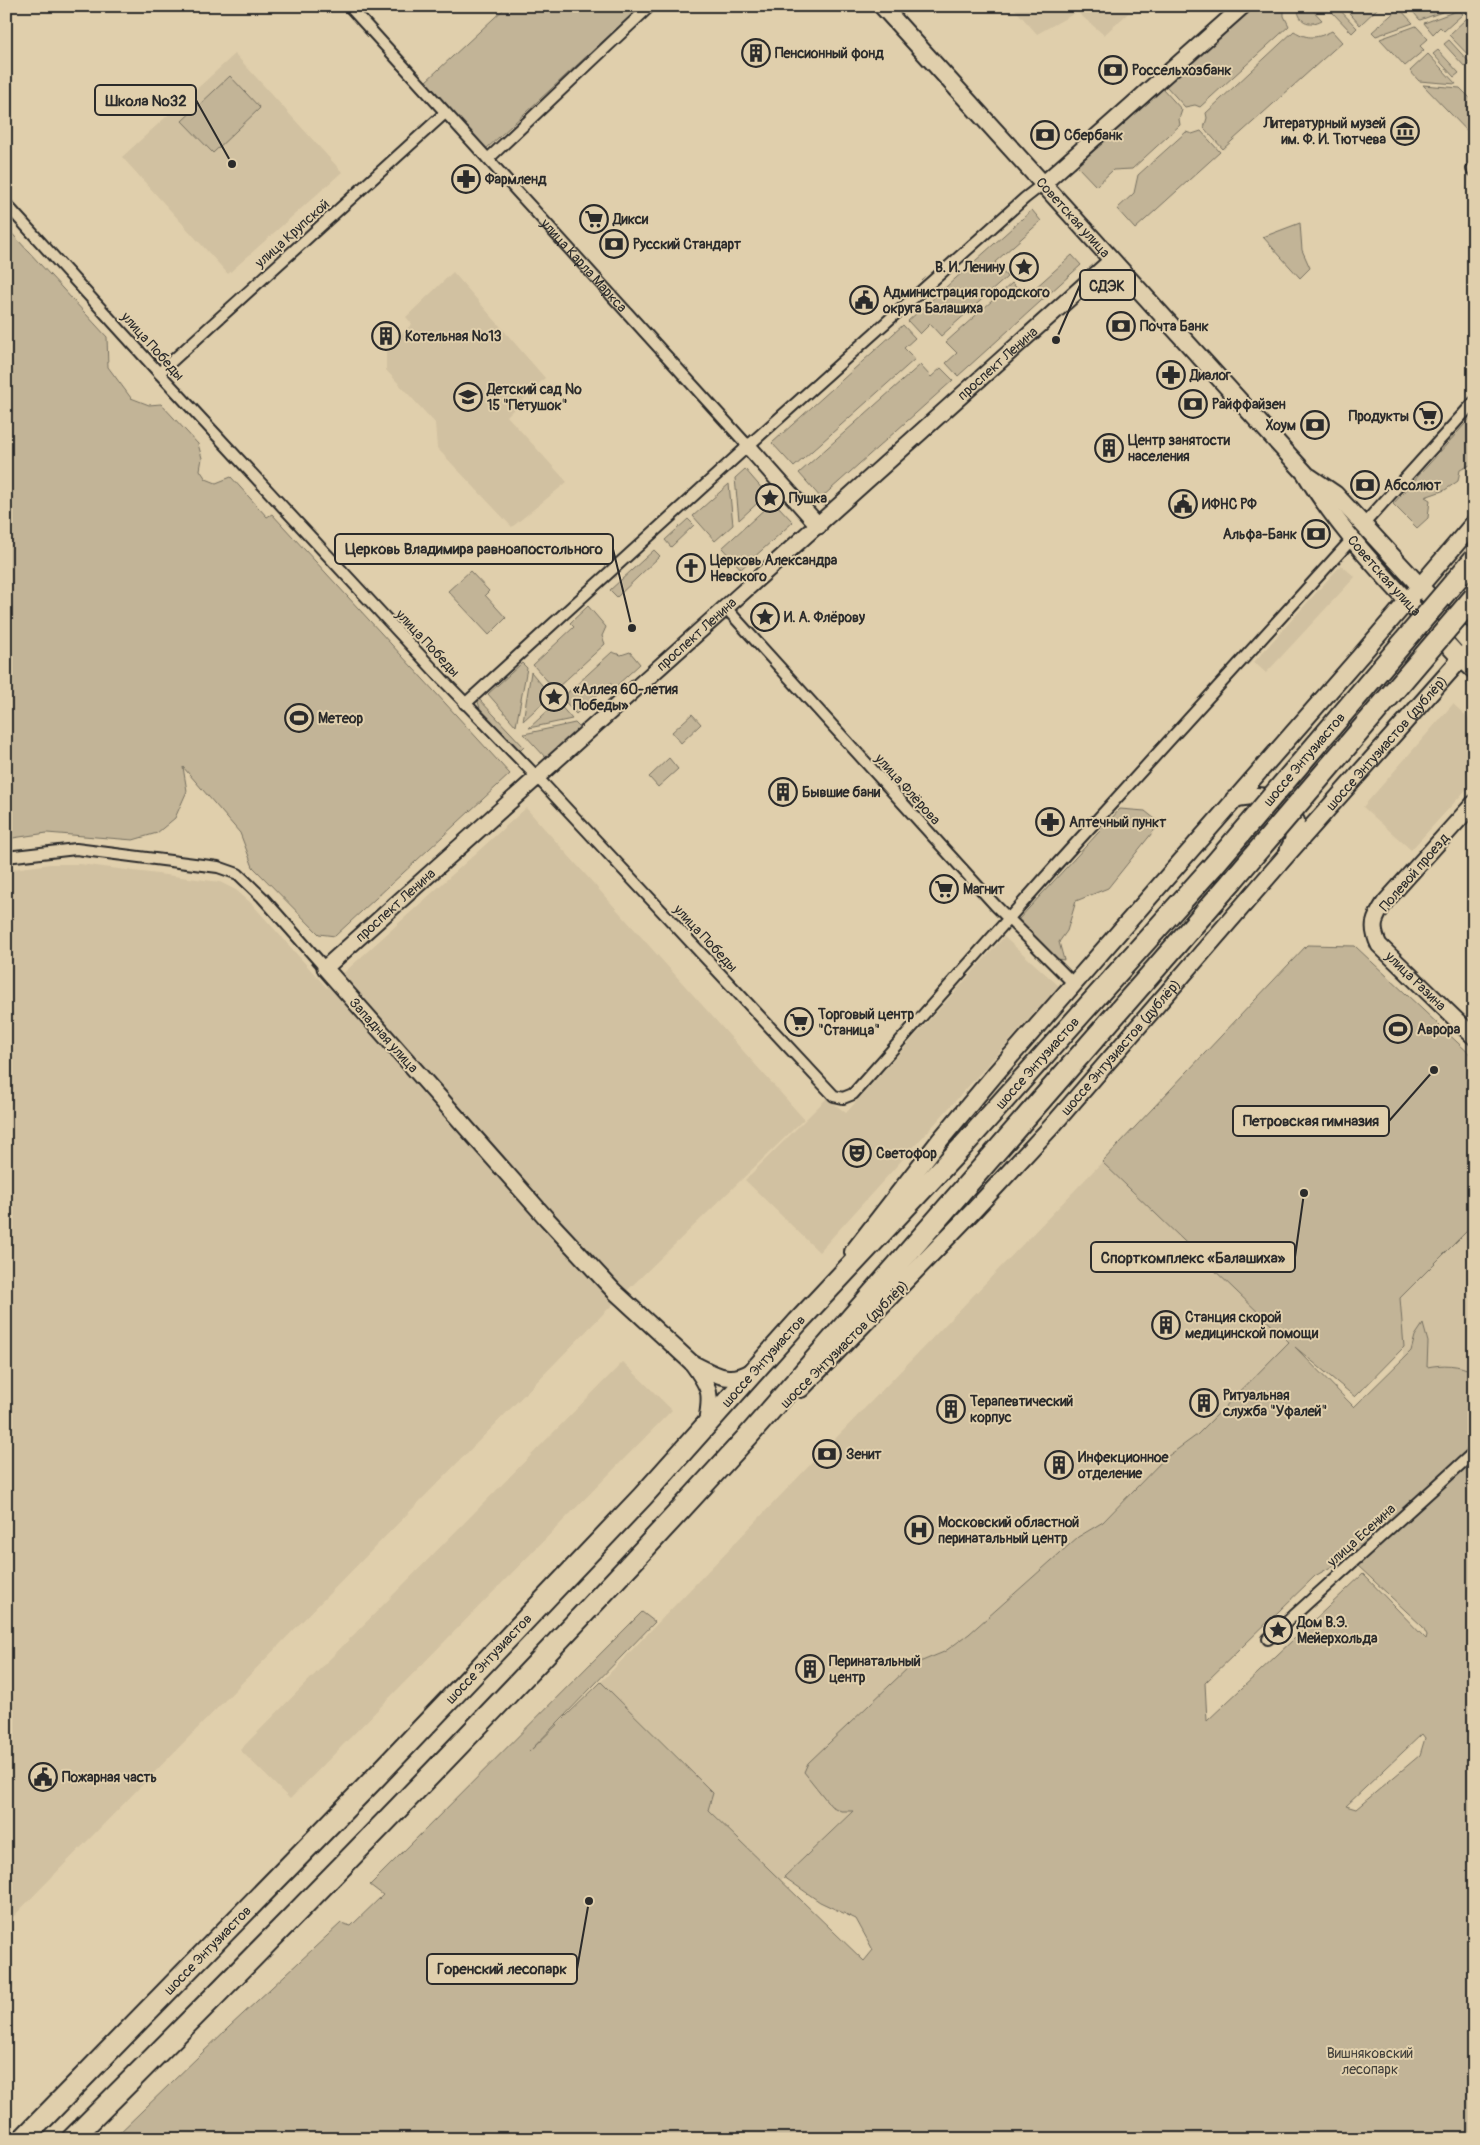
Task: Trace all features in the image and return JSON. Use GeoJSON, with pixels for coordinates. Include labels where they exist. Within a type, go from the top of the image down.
{"type":"FeatureCollection","features":[{"type":"Feature","properties":{"kind":"highway","name":"шоссе Энтузиастов"},"geometry":{"type":"LineString","coordinates":[[23,2139],[370,1783],[643,1496],[798,1322],[962,1147],[1214,865],[1474,559]]}},
{"type":"Feature","properties":{"kind":"highway","name":"шоссе Энтузиастов"},"geometry":{"type":"LineString","coordinates":[[72,2139],[324,1885],[581,1617],[749,1435],[1232,882],[1474,597]]}},
{"type":"Feature","properties":{"kind":"main road","name":"Советская улица"},"geometry":{"type":"LineString","coordinates":[[882,6],[1304,473],[1334,494],[1406,601],[1470,649]]}},
{"type":"Feature","properties":{"kind":"main road"},"geometry":{"type":"LineString","coordinates":[[798,1322],[940,1140],[1474,522]]}},
{"type":"Feature","properties":{"kind":"main road","name":"Советская улица"},"geometry":{"type":"LineString","coordinates":[[1358,532],[1419,586],[1470,649]]}},
{"type":"Feature","properties":{"kind":"main road","name":"шоссе Энтузиастов (дублёр)"},"geometry":{"type":"LineString","coordinates":[[749,1435],[791,1398],[842,1347],[1053,1126],[1285,857],[1470,649]]}},
{"type":"Feature","properties":{"kind":"main road"},"geometry":{"type":"LineString","coordinates":[[1234,799],[1265,796],[1279,800],[1289,809],[1296,822],[1296,830],[1285,857]]}},
{"type":"Feature","properties":{"kind":"street","name":"улица Карла Маркса"},"geometry":{"type":"LineString","coordinates":[[348,6],[819,526]]}},
{"type":"Feature","properties":{"kind":"street"},"geometry":{"type":"LineString","coordinates":[[488,159],[650,6]]}},
{"type":"Feature","properties":{"kind":"street"},"geometry":{"type":"LineString","coordinates":[[465,704],[748,446],[1243,6]]}},
{"type":"Feature","properties":{"kind":"street","name":"улица Крупской"},"geometry":{"type":"LineString","coordinates":[[159,373],[445,113]]}},
{"type":"Feature","properties":{"kind":"street","name":"улица Победы"},"geometry":{"type":"LineString","coordinates":[[6,204],[159,373],[465,704],[537,777],[834,1096],[843,1098],[853,1094],[1009,919]]}},
{"type":"Feature","properties":{"kind":"street","name":"проспект Ленина"},"geometry":{"type":"LineString","coordinates":[[325,968],[819,526],[1112,260]]}},
{"type":"Feature","properties":{"kind":"street"},"geometry":{"type":"LineString","coordinates":[[1009,919],[1474,402]]}},
{"type":"Feature","properties":{"kind":"street","name":"улица Флёрова"},"geometry":{"type":"LineString","coordinates":[[726,608],[1009,919],[1074,984]]}},
{"type":"Feature","properties":{"kind":"street","name":"Советская улица"},"geometry":{"type":"LineString","coordinates":[[1470,649],[1474,671]]}},
{"type":"Feature","properties":{"kind":"street","name":"Полевой проезд"},"geometry":{"type":"LineString","coordinates":[[1375,918],[1385,902],[1474,804]]}},
{"type":"Feature","properties":{"kind":"street","name":"Западная улица"},"geometry":{"type":"LineString","coordinates":[[6,857],[76,849],[218,867],[238,874],[325,968],[547,1219],[614,1291],[692,1363],[709,1388],[710,1408],[706,1426]]}},
{"type":"Feature","properties":{"kind":"street","name":"улица Разина"},"geometry":{"type":"LineString","coordinates":[[1375,918],[1373,933],[1379,945],[1474,1037]]}},
{"type":"Feature","properties":{"kind":"street","name":"Западная улица"},"geometry":{"type":"LineString","coordinates":[[692,1363],[725,1378],[744,1376],[757,1368]]}},
{"type":"Feature","properties":{"kind":"street","name":"улица Есенина"},"geometry":{"type":"LineString","coordinates":[[1268,1639],[1474,1452]]}},
{"type":"Feature","properties":{"kind":"shaded area"},"geometry":{"type":"Polygon","coordinates":[[[1012,6],[1136,6],[1104,35],[1077,12],[1037,34],[1012,6]]]}},
{"type":"Feature","properties":{"kind":"shaded area"},"geometry":{"type":"Polygon","coordinates":[[[235,54],[342,172],[228,274],[122,157],[235,54]]]}},
{"type":"Feature","properties":{"kind":"shaded area","name":"Детский сад № 15 \"Петушок\""},"geometry":{"type":"Polygon","coordinates":[[[453,272],[545,378],[507,416],[567,482],[512,527],[437,448],[435,423],[386,370],[386,348],[412,324],[406,317],[453,272]]]}},
{"type":"Feature","properties":{"kind":"shaded area"},"geometry":{"type":"Polygon","coordinates":[[[1341,565],[1355,577],[1266,673],[1254,662],[1341,565]]]}},
{"type":"Feature","properties":{"kind":"shaded area"},"geometry":{"type":"Polygon","coordinates":[[[1453,704],[1474,723],[1474,781],[1411,850],[1363,807],[1453,704]]]}},
{"type":"Feature","properties":{"kind":"shaded area"},"geometry":{"type":"Polygon","coordinates":[[[526,808],[804,1119],[605,1312],[6,1924],[6,870],[50,864],[80,864],[220,882],[236,890],[252,904],[327,988],[526,808]]]}},
{"type":"Feature","properties":{"kind":"shaded area"},"geometry":{"type":"Polygon","coordinates":[[[1004,937],[1059,986],[819,1252],[745,1180],[827,1098],[846,1113],[1004,937]]]}},
{"type":"Feature","properties":{"kind":"shaded area","name":"Московский областной перинатальный центр"},"geometry":{"type":"Polygon","coordinates":[[[1102,1162],[1290,1342],[1197,1435],[1164,1459],[1103,1522],[1078,1537],[969,1634],[944,1652],[910,1666],[854,1810],[780,1881],[708,1810],[713,1793],[601,1682],[1102,1162]]]}},
{"type":"Feature","properties":{"kind":"shaded area"},"geometry":{"type":"Polygon","coordinates":[[[1474,1224],[1474,1443],[1404,1370],[1400,1298],[1474,1224]]]}},
{"type":"Feature","properties":{"kind":"shaded area"},"geometry":{"type":"Polygon","coordinates":[[[623,1362],[672,1410],[290,1799],[240,1750],[623,1362]]]}},
{"type":"Feature","properties":{"kind":"green space"},"geometry":{"type":"Polygon","coordinates":[[[507,6],[641,6],[486,149],[425,82],[507,6]]]}},
{"type":"Feature","properties":{"kind":"green space"},"geometry":{"type":"Polygon","coordinates":[[[1256,6],[1284,6],[1284,16],[1289,26],[1200,107],[1195,105],[1185,107],[1166,86],[1256,6]]]}},
{"type":"Feature","properties":{"kind":"green space"},"geometry":{"type":"Polygon","coordinates":[[[1298,6],[1309,6],[1322,20],[1313,23],[1305,22],[1300,16],[1298,6]]]}},
{"type":"Feature","properties":{"kind":"green space"},"geometry":{"type":"Polygon","coordinates":[[[1343,6],[1380,6],[1360,25],[1343,6]]]}},
{"type":"Feature","properties":{"kind":"green space"},"geometry":{"type":"Polygon","coordinates":[[[1408,6],[1456,6],[1456,7],[1420,20],[1408,6]]]}},
{"type":"Feature","properties":{"kind":"green space"},"geometry":{"type":"Polygon","coordinates":[[[1337,7],[1357,28],[1352,33],[1332,12],[1337,7]]]}},
{"type":"Feature","properties":{"kind":"green space"},"geometry":{"type":"Polygon","coordinates":[[[1399,8],[1413,23],[1376,36],[1372,32],[1399,8]]]}},
{"type":"Feature","properties":{"kind":"green space"},"geometry":{"type":"Polygon","coordinates":[[[1459,10],[1463,14],[1444,31],[1440,27],[1433,34],[1424,23],[1459,10]]]}},
{"type":"Feature","properties":{"kind":"green space"},"geometry":{"type":"Polygon","coordinates":[[[1467,18],[1474,25],[1474,61],[1449,35],[1467,18]]]}},
{"type":"Feature","properties":{"kind":"green space"},"geometry":{"type":"Polygon","coordinates":[[[1416,26],[1428,39],[1420,46],[1424,50],[1405,66],[1380,39],[1416,26]]]}},
{"type":"Feature","properties":{"kind":"green space"},"geometry":{"type":"Polygon","coordinates":[[[1294,31],[1304,36],[1313,37],[1332,31],[1342,42],[1223,149],[1204,128],[1207,118],[1206,113],[1294,31]]]}},
{"type":"Feature","properties":{"kind":"green space"},"geometry":{"type":"Polygon","coordinates":[[[1449,40],[1470,63],[1465,67],[1444,44],[1449,40]]]}},
{"type":"Feature","properties":{"kind":"green space"},"geometry":{"type":"Polygon","coordinates":[[[1438,50],[1459,73],[1454,77],[1433,54],[1438,50]]]}},
{"type":"Feature","properties":{"kind":"green space"},"geometry":{"type":"Polygon","coordinates":[[[1428,54],[1456,84],[1419,81],[1410,71],[1428,54]]]}},
{"type":"Feature","properties":{"kind":"green space"},"geometry":{"type":"Polygon","coordinates":[[[230,76],[260,108],[213,153],[182,121],[230,76]]]}},
{"type":"Feature","properties":{"kind":"green space"},"geometry":{"type":"Polygon","coordinates":[[[1423,85],[1460,88],[1474,102],[1474,138],[1423,85]]]}},
{"type":"Feature","properties":{"kind":"green space"},"geometry":{"type":"Polygon","coordinates":[[[1163,89],[1182,110],[1179,119],[1180,125],[1132,169],[1113,170],[1096,186],[1077,166],[1163,89]]]}},
{"type":"Feature","properties":{"kind":"green space"},"geometry":{"type":"Polygon","coordinates":[[[1201,131],[1220,152],[1135,229],[1117,209],[1134,193],[1138,175],[1186,132],[1192,134],[1201,131]]]}},
{"type":"Feature","properties":{"kind":"green space"},"geometry":{"type":"Polygon","coordinates":[[[1032,210],[1041,221],[995,262],[1007,277],[941,336],[930,324],[920,334],[908,321],[1032,210]]]}},
{"type":"Feature","properties":{"kind":"green space"},"geometry":{"type":"Polygon","coordinates":[[[1300,223],[1302,250],[1310,268],[1300,278],[1263,237],[1300,223]]]}},
{"type":"Feature","properties":{"kind":"green space"},"geometry":{"type":"Polygon","coordinates":[[[6,227],[107,337],[108,367],[131,398],[149,405],[161,404],[198,444],[202,458],[200,470],[206,479],[216,483],[231,477],[267,517],[272,514],[510,774],[335,936],[319,934],[253,867],[240,833],[183,767],[187,791],[175,818],[157,833],[133,840],[47,833],[6,839],[6,227]]]}},
{"type":"Feature","properties":{"kind":"green space"},"geometry":{"type":"Polygon","coordinates":[[[1072,255],[1081,265],[958,376],[946,363],[957,353],[946,342],[1012,283],[1025,297],[1072,255]]]}},
{"type":"Feature","properties":{"kind":"green space"},"geometry":{"type":"Polygon","coordinates":[[[903,325],[915,338],[904,348],[915,359],[794,467],[772,443],[903,325]]]}},
{"type":"Feature","properties":{"kind":"green space"},"geometry":{"type":"Polygon","coordinates":[[[920,365],[931,377],[941,368],[953,380],[821,498],[799,473],[920,365]]]}},
{"type":"Feature","properties":{"kind":"green space"},"geometry":{"type":"Polygon","coordinates":[[[1474,414],[1474,463],[1460,470],[1458,481],[1445,490],[1425,497],[1430,500],[1428,518],[1417,528],[1393,504],[1474,414]]]}},
{"type":"Feature","properties":{"kind":"green space"},"geometry":{"type":"Polygon","coordinates":[[[745,469],[764,491],[760,494],[763,498],[739,520],[735,478],[745,469]]]}},
{"type":"Feature","properties":{"kind":"green space"},"geometry":{"type":"Polygon","coordinates":[[[729,484],[733,525],[715,541],[693,516],[729,484]]]}},
{"type":"Feature","properties":{"kind":"green space"},"geometry":{"type":"Polygon","coordinates":[[[769,505],[772,509],[777,505],[793,522],[741,569],[722,548],[769,505]]]}},
{"type":"Feature","properties":{"kind":"green space"},"geometry":{"type":"Polygon","coordinates":[[[688,519],[694,525],[671,547],[665,540],[688,519]]]}},
{"type":"Feature","properties":{"kind":"green space"},"geometry":{"type":"Polygon","coordinates":[[[654,550],[660,556],[617,597],[610,590],[654,550]]]}},
{"type":"Feature","properties":{"kind":"green space"},"geometry":{"type":"Polygon","coordinates":[[[470,571],[489,591],[485,595],[506,618],[489,635],[448,591],[470,571]]]}},
{"type":"Feature","properties":{"kind":"green space"},"geometry":{"type":"Polygon","coordinates":[[[588,606],[606,627],[602,636],[605,644],[557,688],[554,685],[552,686],[533,665],[574,627],[570,623],[588,606]]]}},
{"type":"Feature","properties":{"kind":"green space"},"geometry":{"type":"Polygon","coordinates":[[[612,652],[621,655],[630,652],[640,664],[615,687],[610,683],[576,714],[563,699],[564,696],[612,652]]]}},
{"type":"Feature","properties":{"kind":"green space"},"geometry":{"type":"Polygon","coordinates":[[[522,663],[527,668],[516,726],[488,694],[522,663]]]}},
{"type":"Feature","properties":{"kind":"green space"},"geometry":{"type":"Polygon","coordinates":[[[531,672],[547,691],[542,696],[546,700],[523,721],[531,672]]]}},
{"type":"Feature","properties":{"kind":"green space"},"geometry":{"type":"Polygon","coordinates":[[[479,699],[524,747],[520,751],[480,708],[479,699]]]}},
{"type":"Feature","properties":{"kind":"green space"},"geometry":{"type":"Polygon","coordinates":[[[559,704],[572,719],[529,728],[552,707],[554,708],[559,704]]]}},
{"type":"Feature","properties":{"kind":"green space"},"geometry":{"type":"Polygon","coordinates":[[[692,714],[701,724],[681,743],[672,732],[692,714]]]}},
{"type":"Feature","properties":{"kind":"green space"},"geometry":{"type":"Polygon","coordinates":[[[575,723],[580,728],[546,758],[524,734],[575,723]]]}},
{"type":"Feature","properties":{"kind":"green space"},"geometry":{"type":"Polygon","coordinates":[[[669,758],[678,769],[658,787],[649,777],[669,758]]]}},
{"type":"Feature","properties":{"kind":"green space"},"geometry":{"type":"Polygon","coordinates":[[[1120,809],[1145,811],[1160,823],[1108,888],[1076,901],[1067,931],[1059,942],[1064,960],[1058,959],[1018,920],[1120,809]]]}},
{"type":"Feature","properties":{"kind":"green space","name":"Вишняковский лесопарк"},"geometry":{"type":"Polygon","coordinates":[[[1307,945],[1355,946],[1474,1058],[1474,1224],[1400,1298],[1404,1347],[1355,1397],[1295,1347],[1354,1407],[1411,1351],[1415,1336],[1423,1324],[1428,1342],[1427,1367],[1450,1365],[1474,1372],[1474,2139],[113,2139],[229,2027],[341,1923],[351,1926],[383,1895],[370,1885],[642,1612],[655,1622],[529,1752],[601,1682],[713,1793],[708,1810],[864,1961],[873,1950],[856,1919],[820,1902],[784,1877],[853,1811],[841,1811],[831,1806],[804,1772],[808,1763],[910,1666],[944,1652],[969,1634],[1078,1537],[1103,1522],[1164,1459],[1197,1435],[1289,1342],[1102,1162],[1307,945]],[[1336,1564],[1315,1576],[1205,1683],[1207,1721],[1363,1574],[1426,1639],[1427,1635],[1423,1627],[1356,1564],[1336,1564]],[[1422,1734],[1346,1806],[1356,1809],[1420,1755],[1425,1738],[1422,1734]]]}},
{"type":"Feature","properties":{"kind":"place","name":"Пенсионный фонд"},"geometry":{"type":"Point","coordinates":[756,53]}},
{"type":"Feature","properties":{"kind":"place","name":"Россельхозбанк"},"geometry":{"type":"Point","coordinates":[1113,70]}},
{"type":"Feature","properties":{"kind":"place","name":"Литературный музей им. Ф. И. Тютчева"},"geometry":{"type":"Point","coordinates":[1405,131]}},
{"type":"Feature","properties":{"kind":"place","name":"Сбербанк"},"geometry":{"type":"Point","coordinates":[1045,135]}},
{"type":"Feature","properties":{"kind":"place","name":"Школа №32"},"geometry":{"type":"Point","coordinates":[232,164]}},
{"type":"Feature","properties":{"kind":"place","name":"Фармленд"},"geometry":{"type":"Point","coordinates":[466,179]}},
{"type":"Feature","properties":{"kind":"place","name":"Дикси"},"geometry":{"type":"Point","coordinates":[594,219]}},
{"type":"Feature","properties":{"kind":"place","name":"Русский Стандарт"},"geometry":{"type":"Point","coordinates":[614,244]}},
{"type":"Feature","properties":{"kind":"place","name":"В. И. Ленину"},"geometry":{"type":"Point","coordinates":[1024,267]}},
{"type":"Feature","properties":{"kind":"place","name":"Администрация городского округа Балашиха"},"geometry":{"type":"Point","coordinates":[864,300]}},
{"type":"Feature","properties":{"kind":"place","name":"Почта Банк"},"geometry":{"type":"Point","coordinates":[1121,326]}},
{"type":"Feature","properties":{"kind":"place","name":"Котельная №13"},"geometry":{"type":"Point","coordinates":[386,336]}},
{"type":"Feature","properties":{"kind":"place","name":"СДЭК"},"geometry":{"type":"Point","coordinates":[1056,340]}},
{"type":"Feature","properties":{"kind":"place","name":"Диалог"},"geometry":{"type":"Point","coordinates":[1171,375]}},
{"type":"Feature","properties":{"kind":"place","name":"Детский сад № 15 \"Петушок\""},"geometry":{"type":"Point","coordinates":[468,397]}},
{"type":"Feature","properties":{"kind":"place","name":"Райффайзен"},"geometry":{"type":"Point","coordinates":[1193,404]}},
{"type":"Feature","properties":{"kind":"place","name":"Продукты"},"geometry":{"type":"Point","coordinates":[1428,416]}},
{"type":"Feature","properties":{"kind":"place","name":"Хоум"},"geometry":{"type":"Point","coordinates":[1315,425]}},
{"type":"Feature","properties":{"kind":"place","name":"Центр занятости населения"},"geometry":{"type":"Point","coordinates":[1109,448]}},
{"type":"Feature","properties":{"kind":"place","name":"Абсолют"},"geometry":{"type":"Point","coordinates":[1365,485]}},
{"type":"Feature","properties":{"kind":"place","name":"Пушка"},"geometry":{"type":"Point","coordinates":[770,498]}},
{"type":"Feature","properties":{"kind":"place","name":"ИФНС РФ"},"geometry":{"type":"Point","coordinates":[1183,504]}},
{"type":"Feature","properties":{"kind":"place","name":"Альфа-Банк"},"geometry":{"type":"Point","coordinates":[1316,534]}},
{"type":"Feature","properties":{"kind":"place","name":"Церковь Александра Невского"},"geometry":{"type":"Point","coordinates":[691,568]}},
{"type":"Feature","properties":{"kind":"place","name":"И. А. Флёрову"},"geometry":{"type":"Point","coordinates":[765,617]}},
{"type":"Feature","properties":{"kind":"place","name":"Церковь Владимира равноапостольного"},"geometry":{"type":"Point","coordinates":[632,628]}},
{"type":"Feature","properties":{"kind":"place","name":"«Аллея 60-летия Победы»"},"geometry":{"type":"Point","coordinates":[554,697]}},
{"type":"Feature","properties":{"kind":"place","name":"Метеор"},"geometry":{"type":"Point","coordinates":[299,718]}},
{"type":"Feature","properties":{"kind":"place","name":"Бывшие бани"},"geometry":{"type":"Point","coordinates":[783,792]}},
{"type":"Feature","properties":{"kind":"place","name":"Аптечный пункт"},"geometry":{"type":"Point","coordinates":[1050,822]}},
{"type":"Feature","properties":{"kind":"place","name":"Магнит"},"geometry":{"type":"Point","coordinates":[944,889]}},
{"type":"Feature","properties":{"kind":"place","name":"Торговый центр \"Станица\""},"geometry":{"type":"Point","coordinates":[799,1022]}},
{"type":"Feature","properties":{"kind":"place","name":"Аврора"},"geometry":{"type":"Point","coordinates":[1398,1029]}},
{"type":"Feature","properties":{"kind":"place","name":"Петровская гимназия"},"geometry":{"type":"Point","coordinates":[1434,1070]}},
{"type":"Feature","properties":{"kind":"place","name":"Светофор"},"geometry":{"type":"Point","coordinates":[857,1153]}},
{"type":"Feature","properties":{"kind":"place","name":"Спорткомплекс «Балашиха»"},"geometry":{"type":"Point","coordinates":[1304,1193]}},
{"type":"Feature","properties":{"kind":"place","name":"Станция скорой медицинской помощи"},"geometry":{"type":"Point","coordinates":[1166,1325]}},
{"type":"Feature","properties":{"kind":"place","name":"Ритуальная служба \"Уфалей\""},"geometry":{"type":"Point","coordinates":[1204,1403]}},
{"type":"Feature","properties":{"kind":"place","name":"Терапевтический корпус"},"geometry":{"type":"Point","coordinates":[951,1409]}},
{"type":"Feature","properties":{"kind":"place","name":"Зенит"},"geometry":{"type":"Point","coordinates":[827,1454]}},
{"type":"Feature","properties":{"kind":"place","name":"Инфекционное отделение"},"geometry":{"type":"Point","coordinates":[1059,1465]}},
{"type":"Feature","properties":{"kind":"place","name":"Московский областной перинатальный центр"},"geometry":{"type":"Point","coordinates":[919,1530]}},
{"type":"Feature","properties":{"kind":"place","name":"Дом В.Э. Мейерхольда"},"geometry":{"type":"Point","coordinates":[1278,1630]}},
{"type":"Feature","properties":{"kind":"place","name":"Перинатальный центр"},"geometry":{"type":"Point","coordinates":[810,1669]}},
{"type":"Feature","properties":{"kind":"place","name":"Пожарная часть"},"geometry":{"type":"Point","coordinates":[43,1777]}},
{"type":"Feature","properties":{"kind":"place","name":"Горенский лесопарк"},"geometry":{"type":"Point","coordinates":[589,1901]}}]}
